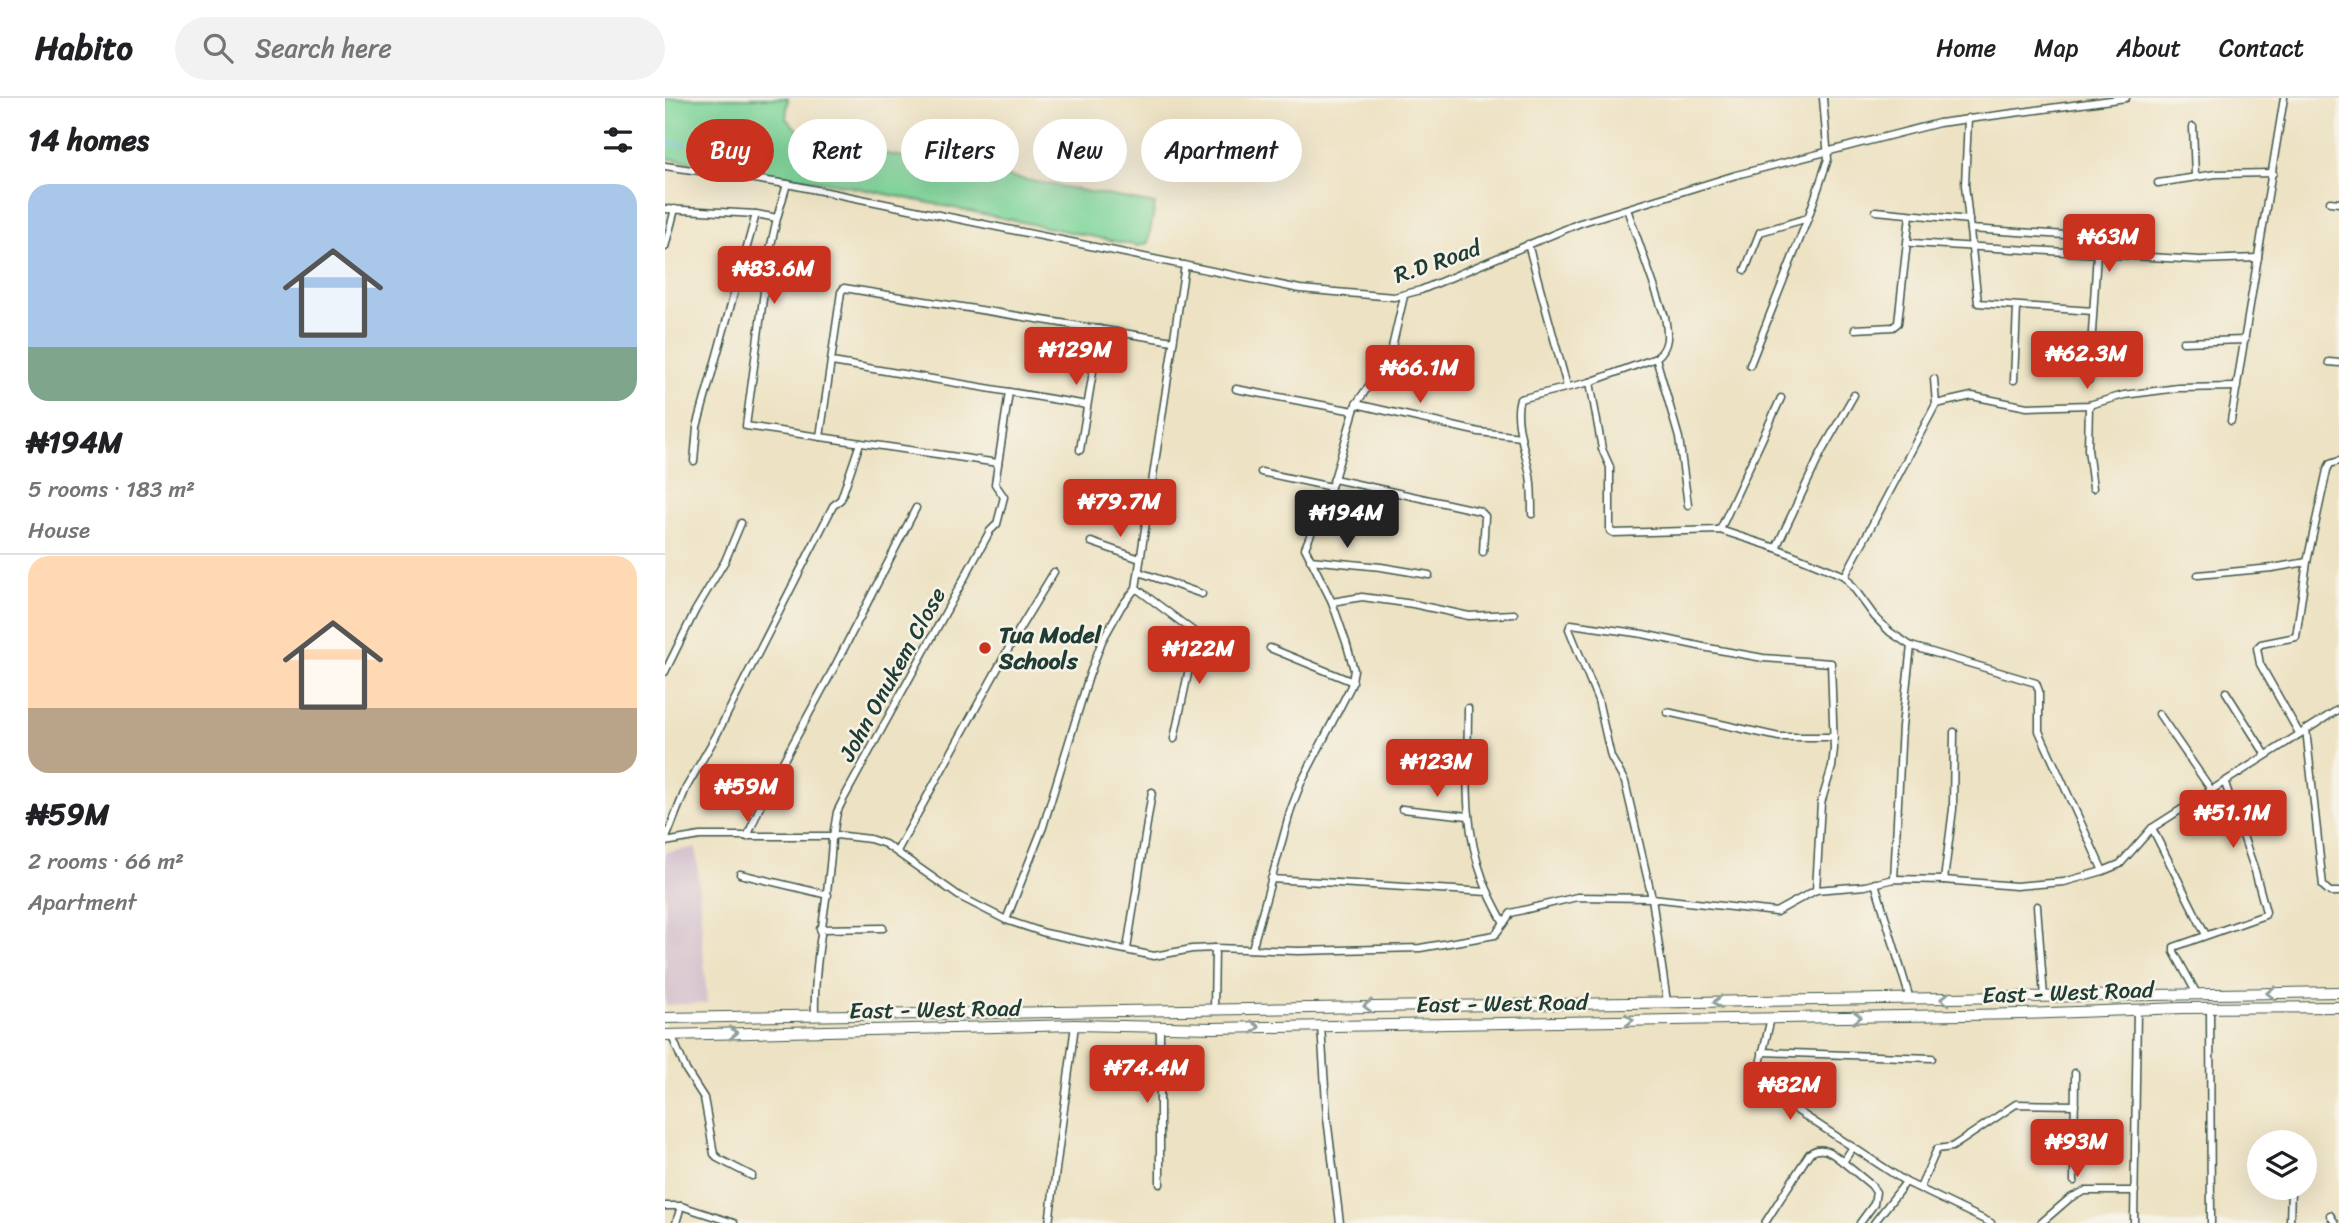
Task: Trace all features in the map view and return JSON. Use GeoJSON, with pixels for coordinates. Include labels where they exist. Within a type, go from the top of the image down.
{"type":"FeatureCollection","features":[{"type":"Feature","properties":{"kind":"main road","name":"East - West Road"},"geometry":{"type":"LineString","coordinates":[[665,1018],[2339,992]]}},
{"type":"Feature","properties":{"kind":"main road"},"geometry":{"type":"LineString","coordinates":[[1522,1004],[1522,1021]]}},
{"type":"Feature","properties":{"kind":"main road","name":"East - West Road"},"geometry":{"type":"LineString","coordinates":[[668,1035],[1075,1026],[1321,1026],[2339,1007]]}},
{"type":"Feature","properties":{"kind":"street"},"geometry":{"type":"LineString","coordinates":[[1750,365],[1824,171],[1828,150],[1823,98]]}},
{"type":"Feature","properties":{"kind":"street","name":"R.D Road"},"geometry":{"type":"LineString","coordinates":[[665,166],[787,184],[1300,289],[1403,296],[1580,223],[1828,150],[1939,123],[2073,101],[2126,98]]}},
{"type":"Feature","properties":{"kind":"street"},"geometry":{"type":"LineString","coordinates":[[2231,421],[2284,98]]}},
{"type":"Feature","properties":{"kind":"street"},"geometry":{"type":"LineString","coordinates":[[1968,118],[1965,185],[1978,303],[2093,311]]}},
{"type":"Feature","properties":{"kind":"street"},"geometry":{"type":"LineString","coordinates":[[2193,127],[2195,176]]}},
{"type":"Feature","properties":{"kind":"street"},"geometry":{"type":"LineString","coordinates":[[2158,183],[2195,176],[2273,173]]}},
{"type":"Feature","properties":{"kind":"street"},"geometry":{"type":"LineString","coordinates":[[787,184],[763,288],[745,426],[998,463],[1009,392]]}},
{"type":"Feature","properties":{"kind":"street"},"geometry":{"type":"LineString","coordinates":[[2330,202],[2339,204]]}},
{"type":"Feature","properties":{"kind":"street"},"geometry":{"type":"LineString","coordinates":[[665,209],[757,214],[777,218]]}},
{"type":"Feature","properties":{"kind":"street"},"geometry":{"type":"LineString","coordinates":[[665,247],[675,209]]}},
{"type":"Feature","properties":{"kind":"street"},"geometry":{"type":"LineString","coordinates":[[1532,514],[1531,478],[1521,437],[1518,406],[1520,399],[1590,382],[1656,358],[1664,352],[1667,343],[1669,335],[1665,317],[1627,209]]}},
{"type":"Feature","properties":{"kind":"street"},"geometry":{"type":"LineString","coordinates":[[1876,211],[1969,220]]}},
{"type":"Feature","properties":{"kind":"street"},"geometry":{"type":"LineString","coordinates":[[694,461],[697,428],[757,214]]}},
{"type":"Feature","properties":{"kind":"street"},"geometry":{"type":"LineString","coordinates":[[1855,329],[1893,327],[1898,323],[1910,215]]}},
{"type":"Feature","properties":{"kind":"street"},"geometry":{"type":"LineString","coordinates":[[1745,271],[1760,232],[1808,218]]}},
{"type":"Feature","properties":{"kind":"street"},"geometry":{"type":"LineString","coordinates":[[1970,229],[2096,236],[2098,240],[2089,380]]}},
{"type":"Feature","properties":{"kind":"street"},"geometry":{"type":"LineString","coordinates":[[1912,243],[2200,260],[2258,258]]}},
{"type":"Feature","properties":{"kind":"street"},"geometry":{"type":"LineString","coordinates":[[1528,244],[1567,386]]}},
{"type":"Feature","properties":{"kind":"street"},"geometry":{"type":"LineString","coordinates":[[1006,920],[1043,827],[1089,676],[1121,607],[1136,588],[1185,265]]}},
{"type":"Feature","properties":{"kind":"street"},"geometry":{"type":"LineString","coordinates":[[820,437],[843,288],[1173,341]]}},
{"type":"Feature","properties":{"kind":"street"},"geometry":{"type":"LineString","coordinates":[[1252,949],[1298,791],[1353,682],[1354,670],[1332,602],[1306,552],[1307,540],[1334,479],[1355,407],[1390,356],[1403,296]]}},
{"type":"Feature","properties":{"kind":"street"},"geometry":{"type":"LineString","coordinates":[[2014,380],[2017,307]]}},
{"type":"Feature","properties":{"kind":"street"},"geometry":{"type":"LineString","coordinates":[[1080,450],[1100,329]]}},
{"type":"Feature","properties":{"kind":"street"},"geometry":{"type":"LineString","coordinates":[[2183,342],[2245,341]]}},
{"type":"Feature","properties":{"kind":"street"},"geometry":{"type":"LineString","coordinates":[[1656,358],[1679,438],[1688,505]]}},
{"type":"Feature","properties":{"kind":"street"},"geometry":{"type":"LineString","coordinates":[[832,362],[1087,405]]}},
{"type":"Feature","properties":{"kind":"street"},"geometry":{"type":"LineString","coordinates":[[2329,362],[2339,363]]}},
{"type":"Feature","properties":{"kind":"street"},"geometry":{"type":"LineString","coordinates":[[1845,576],[1936,404],[1934,379]]}},
{"type":"Feature","properties":{"kind":"street"},"geometry":{"type":"LineString","coordinates":[[1590,382],[1602,449],[1610,467],[1610,531],[1720,530],[1776,548],[1845,576],[1875,617],[1890,632],[1911,646],[2038,685],[2039,731],[2103,871]]}},
{"type":"Feature","properties":{"kind":"street"},"geometry":{"type":"LineString","coordinates":[[1936,404],[1976,396],[2027,407],[2089,405],[2124,395],[2178,388],[2237,387]]}},
{"type":"Feature","properties":{"kind":"street"},"geometry":{"type":"LineString","coordinates":[[1236,389],[1521,437]]}},
{"type":"Feature","properties":{"kind":"street"},"geometry":{"type":"LineString","coordinates":[[1776,548],[1822,451],[1854,394]]}},
{"type":"Feature","properties":{"kind":"street"},"geometry":{"type":"LineString","coordinates":[[1720,530],[1781,398]]}},
{"type":"Feature","properties":{"kind":"street"},"geometry":{"type":"LineString","coordinates":[[2089,405],[2088,449],[2093,488]]}},
{"type":"Feature","properties":{"kind":"street"},"geometry":{"type":"LineString","coordinates":[[860,443],[841,499],[833,506],[716,736],[686,788],[665,841],[700,836],[833,836],[870,839],[897,851],[959,896],[1006,920],[1058,937],[1161,957],[1192,949],[1215,948],[1298,951],[1420,948],[1495,935],[1511,913],[1570,898],[1652,898],[1776,912],[1816,890],[1894,879],[1944,880],[2004,886],[2038,886],[2064,882],[2103,871],[2126,860],[2152,828],[2339,709]]}},
{"type":"Feature","properties":{"kind":"street"},"geometry":{"type":"LineString","coordinates":[[2299,733],[2256,652],[2261,644],[2296,637],[2307,562],[2327,470],[2330,464],[2339,461]]}},
{"type":"Feature","properties":{"kind":"street","name":"John Onukem Close"},"geometry":{"type":"LineString","coordinates":[[815,1016],[820,929],[828,895],[837,812],[990,531],[997,524],[1004,497],[995,484],[998,463]]}},
{"type":"Feature","properties":{"kind":"street"},"geometry":{"type":"LineString","coordinates":[[1261,472],[1331,487]]}},
{"type":"Feature","properties":{"kind":"street"},"geometry":{"type":"LineString","coordinates":[[1334,479],[1480,511],[1485,516],[1483,552]]}},
{"type":"Feature","properties":{"kind":"street"},"geometry":{"type":"LineString","coordinates":[[747,837],[766,793],[916,508]]}},
{"type":"Feature","properties":{"kind":"street"},"geometry":{"type":"LineString","coordinates":[[665,672],[695,611],[725,561],[741,523]]}},
{"type":"Feature","properties":{"kind":"street"},"geometry":{"type":"LineString","coordinates":[[1091,542],[1140,559]]}},
{"type":"Feature","properties":{"kind":"street"},"geometry":{"type":"LineString","coordinates":[[1310,560],[1381,566],[1429,575]]}},
{"type":"Feature","properties":{"kind":"street"},"geometry":{"type":"LineString","coordinates":[[2197,575],[2307,562]]}},
{"type":"Feature","properties":{"kind":"street"},"geometry":{"type":"LineString","coordinates":[[897,851],[1054,572]]}},
{"type":"Feature","properties":{"kind":"street"},"geometry":{"type":"LineString","coordinates":[[1139,572],[1202,594]]}},
{"type":"Feature","properties":{"kind":"street"},"geometry":{"type":"LineString","coordinates":[[1136,588],[1196,635],[1174,740]]}},
{"type":"Feature","properties":{"kind":"street"},"geometry":{"type":"LineString","coordinates":[[1332,602],[1362,597],[1469,616],[1514,614]]}},
{"type":"Feature","properties":{"kind":"street"},"geometry":{"type":"LineString","coordinates":[[1667,1002],[1652,898],[1625,782],[1611,757],[1598,700],[1569,629],[1571,624],[1643,634],[1707,649],[1763,658],[1831,663],[1834,737],[1832,767],[1821,803],[1816,890]]}},
{"type":"Feature","properties":{"kind":"street"},"geometry":{"type":"LineString","coordinates":[[1894,879],[1902,726],[1911,646]]}},
{"type":"Feature","properties":{"kind":"street"},"geometry":{"type":"LineString","coordinates":[[1270,648],[1353,682]]}},
{"type":"Feature","properties":{"kind":"street"},"geometry":{"type":"LineString","coordinates":[[665,651],[674,654]]}},
{"type":"Feature","properties":{"kind":"street"},"geometry":{"type":"LineString","coordinates":[[2226,692],[2266,755]]}},
{"type":"Feature","properties":{"kind":"street"},"geometry":{"type":"LineString","coordinates":[[1468,708],[1468,816],[1476,857],[1488,892],[1504,923]]}},
{"type":"Feature","properties":{"kind":"street"},"geometry":{"type":"LineString","coordinates":[[1667,712],[1779,737],[1834,737]]}},
{"type":"Feature","properties":{"kind":"street"},"geometry":{"type":"LineString","coordinates":[[2159,714],[2212,791]]}},
{"type":"Feature","properties":{"kind":"street"},"geometry":{"type":"LineString","coordinates":[[2307,729],[2323,886],[2330,892],[2339,892]]}},
{"type":"Feature","properties":{"kind":"street"},"geometry":{"type":"LineString","coordinates":[[1944,880],[1953,809],[1954,732]]}},
{"type":"Feature","properties":{"kind":"street"},"geometry":{"type":"LineString","coordinates":[[2197,994],[2173,948],[2265,915],[2266,912],[2225,783]]}},
{"type":"Feature","properties":{"kind":"street"},"geometry":{"type":"LineString","coordinates":[[1126,949],[1152,792]]}},
{"type":"Feature","properties":{"kind":"street"},"geometry":{"type":"LineString","coordinates":[[1402,809],[1468,816]]}},
{"type":"Feature","properties":{"kind":"street"},"geometry":{"type":"LineString","coordinates":[[2152,828],[2206,935]]}},
{"type":"Feature","properties":{"kind":"street"},"geometry":{"type":"LineString","coordinates":[[740,874],[828,895]]}},
{"type":"Feature","properties":{"kind":"street"},"geometry":{"type":"LineString","coordinates":[[1271,878],[1488,892]]}},
{"type":"Feature","properties":{"kind":"street"},"geometry":{"type":"LineString","coordinates":[[1875,883],[1910,999]]}},
{"type":"Feature","properties":{"kind":"street"},"geometry":{"type":"LineString","coordinates":[[2037,906],[2044,997]]}},
{"type":"Feature","properties":{"kind":"street"},"geometry":{"type":"LineString","coordinates":[[820,929],[884,928]]}},
{"type":"Feature","properties":{"kind":"street"},"geometry":{"type":"LineString","coordinates":[[1214,1009],[1215,948]]}},
{"type":"Feature","properties":{"kind":"street"},"geometry":{"type":"LineString","coordinates":[[2210,1008],[2211,1223]]}},
{"type":"Feature","properties":{"kind":"street"},"geometry":{"type":"LineString","coordinates":[[2134,1223],[2137,1009]]}},
{"type":"Feature","properties":{"kind":"street"},"geometry":{"type":"LineString","coordinates":[[1771,1018],[1758,1072],[1761,1082],[1787,1104],[1906,1182],[1979,1220],[1991,1223]]}},
{"type":"Feature","properties":{"kind":"street"},"geometry":{"type":"LineString","coordinates":[[1049,1223],[1075,1026]]}},
{"type":"Feature","properties":{"kind":"street"},"geometry":{"type":"LineString","coordinates":[[1321,1026],[1327,1118],[1340,1223]]}},
{"type":"Feature","properties":{"kind":"street"},"geometry":{"type":"LineString","coordinates":[[1160,1027],[1160,1184]]}},
{"type":"Feature","properties":{"kind":"street"},"geometry":{"type":"LineString","coordinates":[[668,1035],[704,1098],[714,1154],[752,1176]]}},
{"type":"Feature","properties":{"kind":"street"},"geometry":{"type":"LineString","coordinates":[[1762,1052],[1932,1058]]}},
{"type":"Feature","properties":{"kind":"street"},"geometry":{"type":"LineString","coordinates":[[2074,1181],[2075,1073]]}},
{"type":"Feature","properties":{"kind":"street"},"geometry":{"type":"LineString","coordinates":[[1920,1188],[1937,1149],[1952,1147],[2010,1107],[2032,1103],[2075,1105]]}},
{"type":"Feature","properties":{"kind":"street"},"geometry":{"type":"LineString","coordinates":[[1843,1162],[1853,1147]]}},
{"type":"Feature","properties":{"kind":"street"},"geometry":{"type":"LineString","coordinates":[[1765,1223],[1809,1154],[1823,1149],[1871,1185],[1875,1192],[1874,1204],[1860,1223]]}},
{"type":"Feature","properties":{"kind":"street"},"geometry":{"type":"LineString","coordinates":[[1874,1223],[1906,1182]]}},
{"type":"Feature","properties":{"kind":"street"},"geometry":{"type":"LineString","coordinates":[[2041,1223],[2077,1194],[2085,1191],[2134,1191]]}},
{"type":"Feature","properties":{"kind":"street"},"geometry":{"type":"LineString","coordinates":[[2290,1223],[2291,1200]]}},
{"type":"Feature","properties":{"kind":"street"},"geometry":{"type":"LineString","coordinates":[[665,1206],[681,1206],[734,1223]]}},
{"type":"Feature","properties":{"kind":"street"},"geometry":{"type":"LineString","coordinates":[[676,1223],[681,1206]]}},
{"type":"Feature","properties":{"kind":"street"},"geometry":{"type":"LineString","coordinates":[[2330,1215],[2335,1223]]}},
{"type":"Feature","properties":{"kind":"shaded area"},"geometry":{"type":"Polygon","coordinates":[[[696,848],[707,1003],[665,1005],[665,852],[696,848]]]}},
{"type":"Feature","properties":{"kind":"green space"},"geometry":{"type":"Polygon","coordinates":[[[665,98],[788,98],[788,176],[774,174],[774,119],[686,119],[686,161],[665,158],[665,98]]]}},
{"type":"Feature","properties":{"kind":"green space"},"geometry":{"type":"Polygon","coordinates":[[[887,154],[901,157],[901,182],[1019,182],[1019,179],[1155,204],[1148,243],[1138,246],[825,182],[887,182],[887,154]]]}},
{"type":"Feature","properties":{"kind":"waterway"},"geometry":{"type":"LineString","coordinates":[[665,142],[685,145]]}},
{"type":"Feature","properties":{"kind":"place","name":"Tua Model Schools"},"geometry":{"type":"Point","coordinates":[985,648]}}]}
